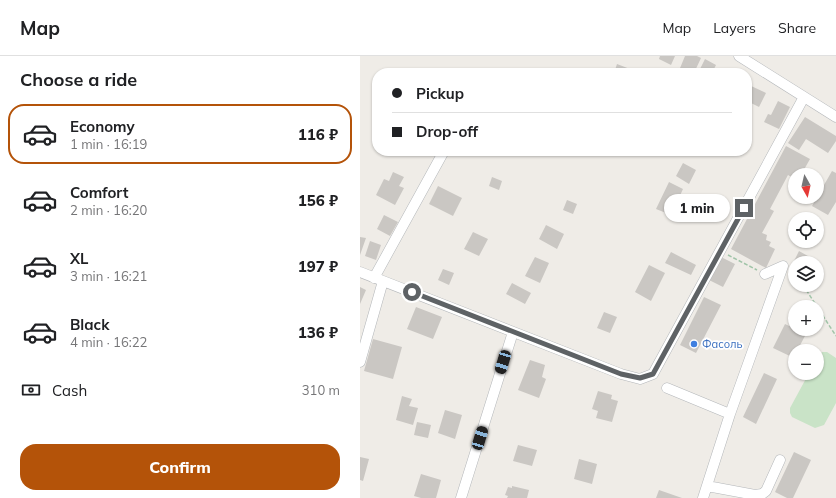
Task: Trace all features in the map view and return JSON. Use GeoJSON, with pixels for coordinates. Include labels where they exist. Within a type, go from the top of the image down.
{"type":"FeatureCollection","features":[{"type":"Feature","properties":{"kind":"street"},"geometry":{"type":"LineString","coordinates":[[739,56],[836,118]]}},
{"type":"Feature","properties":{"kind":"street"},"geometry":{"type":"LineString","coordinates":[[360,272],[621,374],[640,378],[653,374],[806,99]]}},
{"type":"Feature","properties":{"kind":"street"},"geometry":{"type":"LineString","coordinates":[[360,362],[378,279],[441,156]]}},
{"type":"Feature","properties":{"kind":"street"},"geometry":{"type":"LineString","coordinates":[[703,498],[730,414],[783,266],[765,274]]}},
{"type":"Feature","properties":{"kind":"street"},"geometry":{"type":"LineString","coordinates":[[461,498],[513,332]]}},
{"type":"Feature","properties":{"kind":"street"},"geometry":{"type":"LineString","coordinates":[[667,388],[730,414]]}},
{"type":"Feature","properties":{"kind":"street"},"geometry":{"type":"LineString","coordinates":[[707,486],[755,495],[762,494],[766,491],[780,460]]}},
{"type":"Feature","properties":{"kind":"path"},"geometry":{"type":"LineString","coordinates":[[720,252],[765,274]]}},
{"type":"Feature","properties":{"kind":"path"},"geometry":{"type":"LineString","coordinates":[[808,292],[836,336]]}},
{"type":"Feature","properties":{"kind":"green space"},"geometry":{"type":"Polygon","coordinates":[[[824,352],[827,352],[836,358],[836,403],[824,425],[815,428],[792,417],[790,408],[805,380],[824,380],[824,352]]]}},
{"type":"Feature","properties":{"kind":"building"},"geometry":{"type":"Polygon","coordinates":[[[660,56],[675,56],[671,65],[659,59],[660,56]]]}},
{"type":"Feature","properties":{"kind":"building"},"geometry":{"type":"Polygon","coordinates":[[[685,56],[697,56],[701,58],[696,68],[680,68],[685,56]]]}},
{"type":"Feature","properties":{"kind":"building"},"geometry":{"type":"Polygon","coordinates":[[[705,59],[716,65],[714,68],[700,68],[705,59]]]}},
{"type":"Feature","properties":{"kind":"building"},"geometry":{"type":"Polygon","coordinates":[[[617,64],[627,68],[616,68],[617,64]]]}},
{"type":"Feature","properties":{"kind":"building"},"geometry":{"type":"Polygon","coordinates":[[[752,86],[766,93],[759,107],[752,104],[752,86]]]}},
{"type":"Feature","properties":{"kind":"building"},"geometry":{"type":"Polygon","coordinates":[[[778,101],[790,107],[779,129],[764,122],[768,114],[771,115],[778,101]]]}},
{"type":"Feature","properties":{"kind":"building"},"geometry":{"type":"Polygon","coordinates":[[[805,117],[836,136],[836,141],[828,153],[806,139],[799,150],[788,143],[805,117]]]}},
{"type":"Feature","properties":{"kind":"building"},"geometry":{"type":"Polygon","coordinates":[[[786,146],[810,159],[805,168],[788,168],[788,175],[770,209],[774,211],[762,233],[767,235],[766,240],[771,242],[769,246],[775,249],[766,268],[731,249],[786,146]]]}},
{"type":"Feature","properties":{"kind":"building"},"geometry":{"type":"Polygon","coordinates":[[[683,163],[696,170],[689,184],[676,176],[683,163]]]}},
{"type":"Feature","properties":{"kind":"building"},"geometry":{"type":"Polygon","coordinates":[[[832,171],[836,173],[836,202],[828,215],[812,206],[813,204],[824,204],[824,185],[832,171]]]}},
{"type":"Feature","properties":{"kind":"building"},"geometry":{"type":"Polygon","coordinates":[[[393,172],[404,177],[399,186],[404,188],[395,205],[376,195],[384,179],[389,181],[393,172]]]}},
{"type":"Feature","properties":{"kind":"building"},"geometry":{"type":"Polygon","coordinates":[[[492,177],[502,181],[499,190],[489,186],[492,177]]]}},
{"type":"Feature","properties":{"kind":"building"},"geometry":{"type":"Polygon","coordinates":[[[669,182],[683,189],[671,215],[656,209],[669,182]]]}},
{"type":"Feature","properties":{"kind":"building"},"geometry":{"type":"Polygon","coordinates":[[[438,186],[462,198],[453,216],[429,204],[438,186]]]}},
{"type":"Feature","properties":{"kind":"building"},"geometry":{"type":"Polygon","coordinates":[[[567,200],[577,204],[573,214],[563,210],[567,200]]]}},
{"type":"Feature","properties":{"kind":"building"},"geometry":{"type":"Polygon","coordinates":[[[384,215],[398,222],[390,236],[377,229],[384,215]]]}},
{"type":"Feature","properties":{"kind":"building"},"geometry":{"type":"Polygon","coordinates":[[[546,225],[564,234],[557,249],[539,239],[546,225]]]}},
{"type":"Feature","properties":{"kind":"building"},"geometry":{"type":"Polygon","coordinates":[[[473,232],[488,239],[479,256],[464,249],[473,232]]]}},
{"type":"Feature","properties":{"kind":"building"},"geometry":{"type":"Polygon","coordinates":[[[360,237],[366,238],[360,255],[360,237]]]}},
{"type":"Feature","properties":{"kind":"building"},"geometry":{"type":"Polygon","coordinates":[[[370,241],[381,245],[376,260],[365,256],[370,241]]]}},
{"type":"Feature","properties":{"kind":"building"},"geometry":{"type":"Polygon","coordinates":[[[799,251],[808,256],[796,256],[799,251]]]}},
{"type":"Feature","properties":{"kind":"building"},"geometry":{"type":"Polygon","coordinates":[[[671,252],[696,265],[691,275],[665,263],[671,252]]]}},
{"type":"Feature","properties":{"kind":"building"},"geometry":{"type":"Polygon","coordinates":[[[535,257],[549,263],[540,283],[525,276],[535,257]]]}},
{"type":"Feature","properties":{"kind":"building"},"geometry":{"type":"Polygon","coordinates":[[[721,257],[735,264],[723,287],[709,280],[721,257]]]}},
{"type":"Feature","properties":{"kind":"building"},"geometry":{"type":"Polygon","coordinates":[[[649,265],[665,273],[651,301],[635,292],[649,265]]]}},
{"type":"Feature","properties":{"kind":"building"},"geometry":{"type":"Polygon","coordinates":[[[443,269],[454,273],[449,285],[438,280],[443,269]]]}},
{"type":"Feature","properties":{"kind":"building"},"geometry":{"type":"Polygon","coordinates":[[[512,283],[531,293],[525,304],[506,294],[512,283]]]}},
{"type":"Feature","properties":{"kind":"building"},"geometry":{"type":"Polygon","coordinates":[[[360,287],[366,290],[360,304],[360,287]]]}},
{"type":"Feature","properties":{"kind":"building"},"geometry":{"type":"Polygon","coordinates":[[[704,297],[721,305],[696,353],[680,345],[704,297]]]}},
{"type":"Feature","properties":{"kind":"building"},"geometry":{"type":"Polygon","coordinates":[[[416,307],[442,317],[433,339],[407,329],[416,307]]]}},
{"type":"Feature","properties":{"kind":"building"},"geometry":{"type":"Polygon","coordinates":[[[604,312],[617,317],[610,333],[597,328],[604,312]]]}},
{"type":"Feature","properties":{"kind":"building"},"geometry":{"type":"Polygon","coordinates":[[[785,324],[788,325],[788,336],[805,336],[801,344],[788,344],[788,355],[773,348],[785,324]]]}},
{"type":"Feature","properties":{"kind":"building"},"geometry":{"type":"Polygon","coordinates":[[[373,339],[402,347],[393,379],[364,371],[373,339]]]}},
{"type":"Feature","properties":{"kind":"building"},"geometry":{"type":"Polygon","coordinates":[[[530,360],[545,365],[542,377],[546,379],[539,398],[518,390],[530,360]]]}},
{"type":"Feature","properties":{"kind":"building"},"geometry":{"type":"Polygon","coordinates":[[[764,373],[777,379],[756,424],[743,417],[764,373]]]}},
{"type":"Feature","properties":{"kind":"building"},"geometry":{"type":"Polygon","coordinates":[[[598,391],[612,395],[611,399],[618,401],[612,422],[596,418],[598,411],[592,409],[598,391]]]}},
{"type":"Feature","properties":{"kind":"building"},"geometry":{"type":"Polygon","coordinates":[[[402,396],[412,399],[409,406],[418,408],[413,425],[396,420],[402,396]]]}},
{"type":"Feature","properties":{"kind":"building"},"geometry":{"type":"Polygon","coordinates":[[[445,410],[462,415],[455,439],[438,433],[445,410]]]}},
{"type":"Feature","properties":{"kind":"building"},"geometry":{"type":"Polygon","coordinates":[[[417,422],[431,425],[428,438],[414,435],[417,422]]]}},
{"type":"Feature","properties":{"kind":"building"},"geometry":{"type":"Polygon","coordinates":[[[518,445],[537,450],[532,466],[513,461],[518,445]]]}},
{"type":"Feature","properties":{"kind":"building"},"geometry":{"type":"Polygon","coordinates":[[[794,452],[811,460],[793,498],[787,498],[775,492],[794,452]]]}},
{"type":"Feature","properties":{"kind":"building"},"geometry":{"type":"Polygon","coordinates":[[[360,457],[369,459],[363,481],[360,480],[360,457]]]}},
{"type":"Feature","properties":{"kind":"building"},"geometry":{"type":"Polygon","coordinates":[[[579,459],[597,464],[592,484],[574,479],[579,459]]]}},
{"type":"Feature","properties":{"kind":"building"},"geometry":{"type":"Polygon","coordinates":[[[421,474],[441,480],[436,498],[421,498],[414,496],[421,474]]]}},
{"type":"Feature","properties":{"kind":"building"},"geometry":{"type":"Polygon","coordinates":[[[512,486],[529,490],[527,498],[507,498],[508,496],[505,495],[508,487],[512,488],[512,486]]]}},
{"type":"Feature","properties":{"kind":"building"},"geometry":{"type":"Polygon","coordinates":[[[659,490],[682,498],[656,498],[659,490]]]}},
{"type":"Feature","properties":{"kind":"place","name":"Фасоль"},"geometry":{"type":"Point","coordinates":[694,344]}},
{"type":"Feature","properties":{"kind":"route"},"geometry":{"type":"LineString","coordinates":[[412,292],[621,374],[640,378],[653,374],[744,208]]}}]}
